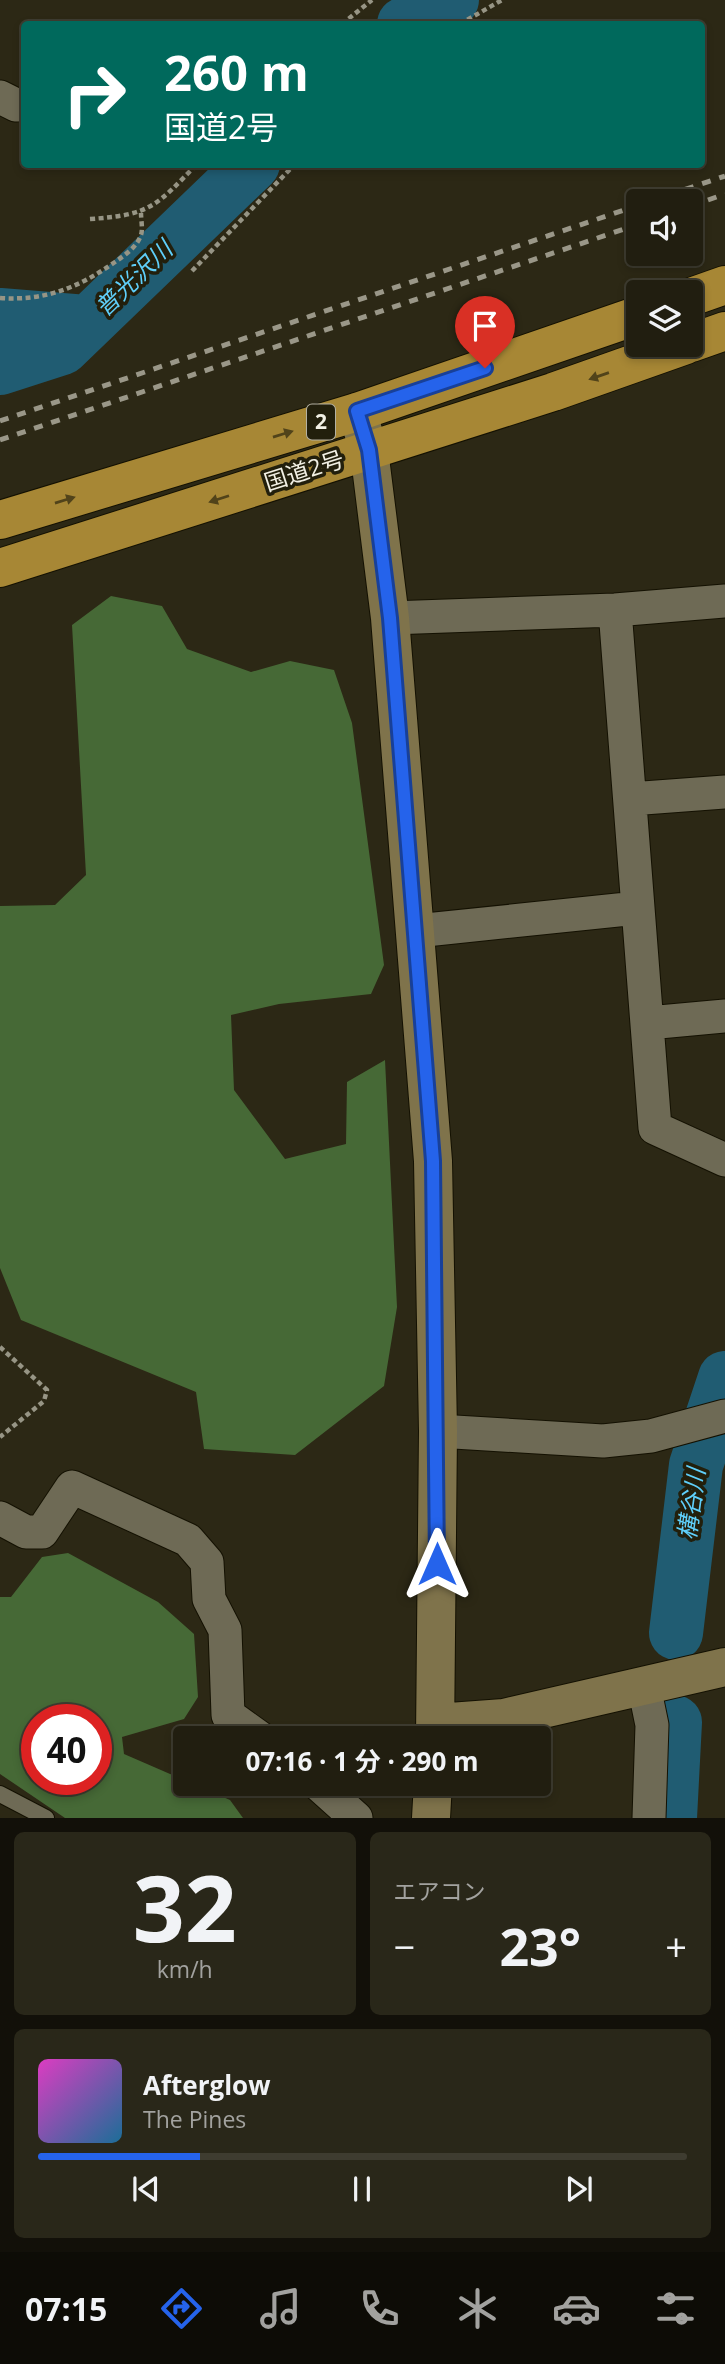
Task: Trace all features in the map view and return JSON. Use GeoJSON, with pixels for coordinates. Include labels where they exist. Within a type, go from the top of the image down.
{"type":"FeatureCollection","features":[{"type":"Feature","properties":{"kind":"highway"},"geometry":{"type":"LineString","coordinates":[[703,293],[725,285]]}},
{"type":"Feature","properties":{"kind":"highway","name":"国道2号"},"geometry":{"type":"LineString","coordinates":[[0,520],[357,411],[626,319]]}},
{"type":"Feature","properties":{"kind":"highway"},"geometry":{"type":"LineString","coordinates":[[703,339],[725,331]]}},
{"type":"Feature","properties":{"kind":"highway","name":"国道2号"},"geometry":{"type":"LineString","coordinates":[[0,568],[553,392],[652,357]]}},
{"type":"Feature","properties":{"kind":"street"},"geometry":{"type":"LineString","coordinates":[[357,411],[369,450],[390,618],[433,1161],[438,1431],[436,1726]]}},
{"type":"Feature","properties":{"kind":"street"},"geometry":{"type":"LineString","coordinates":[[390,618],[615,610],[725,600]]}},
{"type":"Feature","properties":{"kind":"street"},"geometry":{"type":"LineString","coordinates":[[615,610],[655,1128],[725,1160]]}},
{"type":"Feature","properties":{"kind":"street"},"geometry":{"type":"LineString","coordinates":[[630,799],[725,792]]}},
{"type":"Feature","properties":{"kind":"street"},"geometry":{"type":"LineString","coordinates":[[416,931],[637,908]]}},
{"type":"Feature","properties":{"kind":"street"},"geometry":{"type":"LineString","coordinates":[[648,1023],[725,1016]]}},
{"type":"Feature","properties":{"kind":"street"},"geometry":{"type":"LineString","coordinates":[[438,1431],[603,1441],[712,1420]]}},
{"type":"Feature","properties":{"kind":"street"},"geometry":{"type":"LineString","coordinates":[[0,1518],[26,1532],[42,1532],[72,1487],[188,1540],[207,1562],[209,1599],[225,1630],[228,1715],[243,1726]]}},
{"type":"Feature","properties":{"kind":"street"},"geometry":{"type":"LineString","coordinates":[[459,1726],[725,1667]]}},
{"type":"Feature","properties":{"kind":"street"},"geometry":{"type":"LineString","coordinates":[[644,1686],[652,1725],[649,1818]]}},
{"type":"Feature","properties":{"kind":"street"},"geometry":{"type":"LineString","coordinates":[[331,1796],[356,1818]]}},
{"type":"Feature","properties":{"kind":"street"},"geometry":{"type":"LineString","coordinates":[[431,1818],[432,1796]]}},
{"type":"Feature","properties":{"kind":"lane"},"geometry":{"type":"LineString","coordinates":[[0,1794],[46,1818]]}},
{"type":"Feature","properties":{"kind":"path"},"geometry":{"type":"LineString","coordinates":[[346,21],[372,0]]}},
{"type":"Feature","properties":{"kind":"path"},"geometry":{"type":"LineString","coordinates":[[465,21],[502,0]]}},
{"type":"Feature","properties":{"kind":"path"},"geometry":{"type":"LineString","coordinates":[[90,219],[141,213],[156,206],[193,168]]}},
{"type":"Feature","properties":{"kind":"path"},"geometry":{"type":"LineString","coordinates":[[192,271],[291,168]]}},
{"type":"Feature","properties":{"kind":"path"},"geometry":{"type":"LineString","coordinates":[[0,298],[28,300],[56,295],[90,280],[133,248],[141,234],[141,213]]}},
{"type":"Feature","properties":{"kind":"path"},"geometry":{"type":"LineString","coordinates":[[0,1347],[47,1391],[44,1401],[0,1437]]}},
{"type":"Feature","properties":{"kind":"green space"},"geometry":{"type":"Polygon","coordinates":[[[111,596],[162,606],[187,649],[251,672],[290,661],[334,670],[352,723],[384,965],[371,994],[279,1004],[231,1015],[234,1090],[285,1159],[346,1144],[347,1082],[385,1060],[397,1307],[384,1386],[295,1455],[204,1449],[196,1392],[21,1320],[0,1268],[0,906],[55,905],[86,875],[72,625],[111,596]]]}},
{"type":"Feature","properties":{"kind":"green space"},"geometry":{"type":"Polygon","coordinates":[[[68,1553],[158,1602],[194,1634],[198,1697],[184,1719],[122,1737],[124,1754],[173,1775],[173,1796],[221,1796],[230,1800],[243,1818],[65,1818],[31,1795],[112,1795],[112,1704],[21,1704],[21,1788],[0,1774],[0,1597],[11,1597],[42,1557],[68,1553]]]}},
{"type":"Feature","properties":{"kind":"waterway","name":"普光沢川"},"geometry":{"type":"LineString","coordinates":[[410,21],[452,0]]}},
{"type":"Feature","properties":{"kind":"waterway","name":"普光沢川"},"geometry":{"type":"LineString","coordinates":[[0,368],[62,348],[249,168]]}},
{"type":"Feature","properties":{"kind":"waterway"},"geometry":{"type":"LineString","coordinates":[[0,315],[86,322]]}},
{"type":"Feature","properties":{"kind":"waterway","name":"構谷川"},"geometry":{"type":"LineString","coordinates":[[676,1633],[696,1465],[725,1378]]}},
{"type":"Feature","properties":{"kind":"waterway","name":"構谷川"},"geometry":{"type":"LineString","coordinates":[[670,1818],[675,1722]]}},
{"type":"Feature","properties":{"kind":"railway"},"geometry":{"type":"LineString","coordinates":[[687,189],[725,176]]}},
{"type":"Feature","properties":{"kind":"railway"},"geometry":{"type":"LineString","coordinates":[[703,202],[725,194]]}},
{"type":"Feature","properties":{"kind":"railway"},"geometry":{"type":"LineString","coordinates":[[0,421],[626,209]]}},
{"type":"Feature","properties":{"kind":"railway"},"geometry":{"type":"LineString","coordinates":[[0,440],[626,228]]}},
{"type":"Feature","properties":{"kind":"route"},"geometry":{"type":"LineString","coordinates":[[437,1564],[438,1431],[433,1161],[390,618],[369,450],[357,411],[485,368]]}}]}
